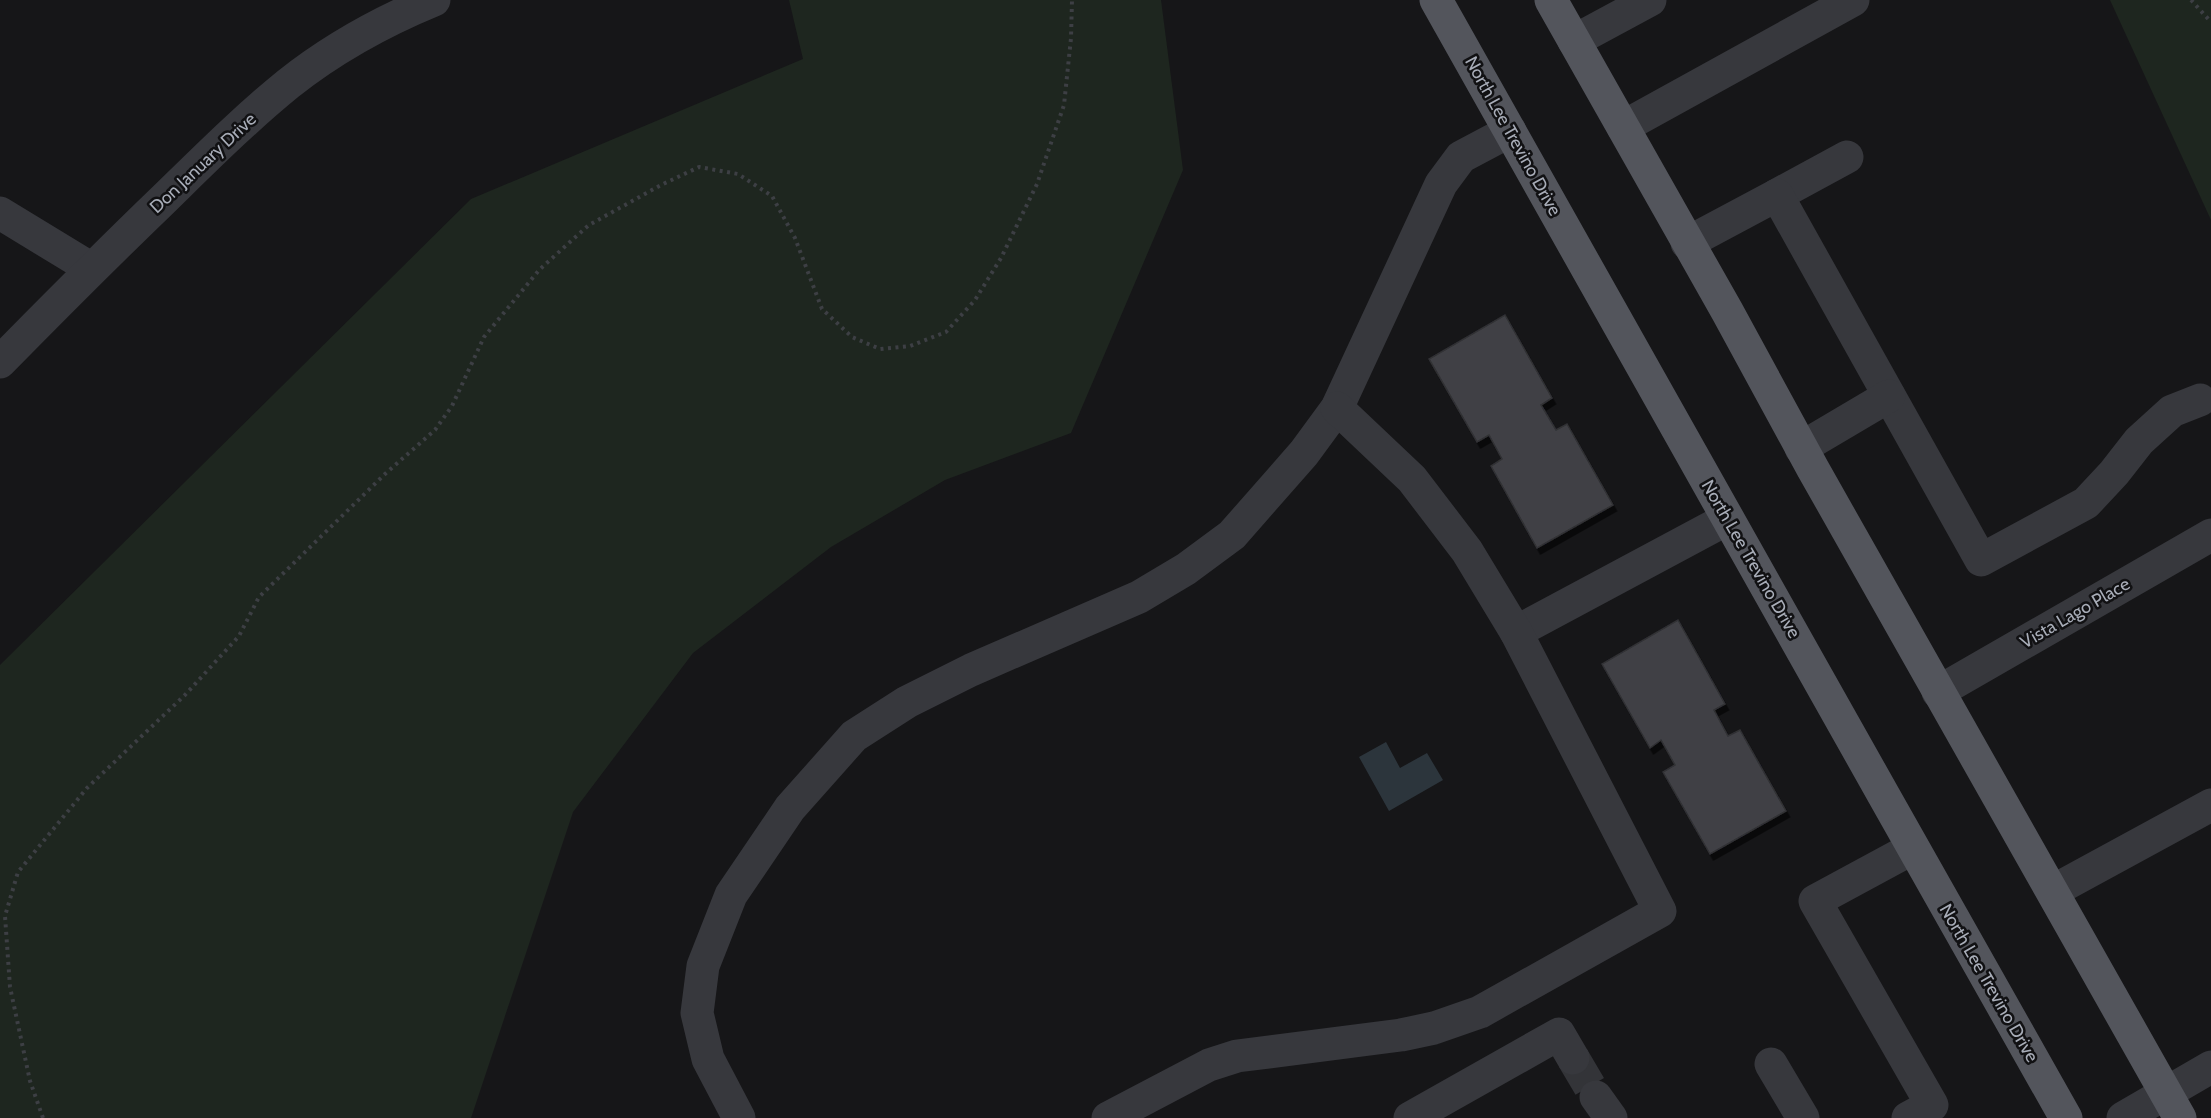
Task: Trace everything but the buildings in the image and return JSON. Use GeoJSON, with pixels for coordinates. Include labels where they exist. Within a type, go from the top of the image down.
{"type":"FeatureCollection","features":[{"type":"Feature","properties":{"kind":"main road","name":"North Lee Trevino Drive"},"geometry":{"type":"LineString","coordinates":[[1436,0],[2066,1118]]}},
{"type":"Feature","properties":{"kind":"main road"},"geometry":{"type":"LineString","coordinates":[[1551,0],[1727,311],[1938,692],[2173,1105]]}},
{"type":"Feature","properties":{"kind":"street","name":"Don January Drive"},"geometry":{"type":"LineString","coordinates":[[0,362],[219,145],[289,83],[355,38],[434,0]]}},
{"type":"Feature","properties":{"kind":"street"},"geometry":{"type":"LineString","coordinates":[[1574,41],[1650,0]]}},
{"type":"Feature","properties":{"kind":"street"},"geometry":{"type":"LineString","coordinates":[[1623,127],[1853,0]]}},
{"type":"Feature","properties":{"kind":"street"},"geometry":{"type":"LineString","coordinates":[[739,1118],[708,1059],[697,1013],[703,966],[731,896],[790,808],[854,736],[907,702],[971,670],[1139,597],[1186,569],[1232,535],[1304,453],[1336,408],[1441,184],[1461,157],[1510,131]]}},
{"type":"Feature","properties":{"kind":"street"},"geometry":{"type":"LineString","coordinates":[[1687,243],[1847,157]]}},
{"type":"Feature","properties":{"kind":"street"},"geometry":{"type":"LineString","coordinates":[[1777,195],[1981,560],[2086,503],[2139,441],[2164,418],[2172,411],[2200,400]]}},
{"type":"Feature","properties":{"kind":"street"},"geometry":{"type":"LineString","coordinates":[[0,213],[92,269]]}},
{"type":"Feature","properties":{"kind":"street"},"geometry":{"type":"LineString","coordinates":[[1801,448],[1890,396]]}},
{"type":"Feature","properties":{"kind":"street"},"geometry":{"type":"LineString","coordinates":[[1108,1118],[1209,1065],[1237,1056],[1401,1035],[1434,1028],[1480,1012],[1660,911],[1516,632],[1467,551],[1412,479],[1336,408]]}},
{"type":"Feature","properties":{"kind":"street"},"geometry":{"type":"LineString","coordinates":[[1516,632],[1727,519]]}},
{"type":"Feature","properties":{"kind":"street","name":"Vista Lago Place"},"geometry":{"type":"LineString","coordinates":[[1938,692],[2211,535]]}},
{"type":"Feature","properties":{"kind":"street"},"geometry":{"type":"LineString","coordinates":[[2053,891],[2211,805]]}},
{"type":"Feature","properties":{"kind":"street"},"geometry":{"type":"LineString","coordinates":[[1908,1118],[1932,1106],[1815,901],[1913,848]]}},
{"type":"Feature","properties":{"kind":"street"},"geometry":{"type":"LineString","coordinates":[[1410,1118],[1566,1046]]}},
{"type":"Feature","properties":{"kind":"street"},"geometry":{"type":"LineString","coordinates":[[1771,1064],[1803,1118]]}},
{"type":"Feature","properties":{"kind":"street"},"geometry":{"type":"LineString","coordinates":[[2123,1118],[2173,1105],[2211,1067]]}},
{"type":"Feature","properties":{"kind":"path"},"geometry":{"type":"LineString","coordinates":[[43,1118],[30,1081],[10,987],[5,916],[18,872],[87,788],[185,695],[239,636],[259,597],[385,474],[435,430],[452,406],[484,337],[540,269],[589,225],[662,184],[699,168],[709,169],[738,174],[772,196],[795,238],[822,309],[852,337],[880,349],[910,346],[946,332],[975,300],[991,275],[1037,184],[1064,105],[1071,38],[1072,0]]}},
{"type":"Feature","properties":{"kind":"path"},"geometry":{"type":"LineString","coordinates":[[2191,0],[2211,22]]}},
{"type":"Feature","properties":{"kind":"shaded area"},"geometry":{"type":"Polygon","coordinates":[[[789,0],[1161,0],[1183,170],[1071,433],[945,480],[831,547],[693,653],[573,812],[471,1118],[0,1118],[0,665],[471,199],[803,59],[789,0]]]}},
{"type":"Feature","properties":{"kind":"shaded area"},"geometry":{"type":"Polygon","coordinates":[[[2110,0],[2211,0],[2211,220],[2110,0]]]}},
{"type":"Feature","properties":{"kind":"shaded area"},"geometry":{"type":"Polygon","coordinates":[[[1386,742],[1400,768],[1427,753],[1443,780],[1389,811],[1359,757],[1386,742]]]}},
{"type":"Feature","properties":{"kind":"tunnel"},"geometry":{"type":"LineString","coordinates":[[1573,1058],[1596,1097]]}}]}
